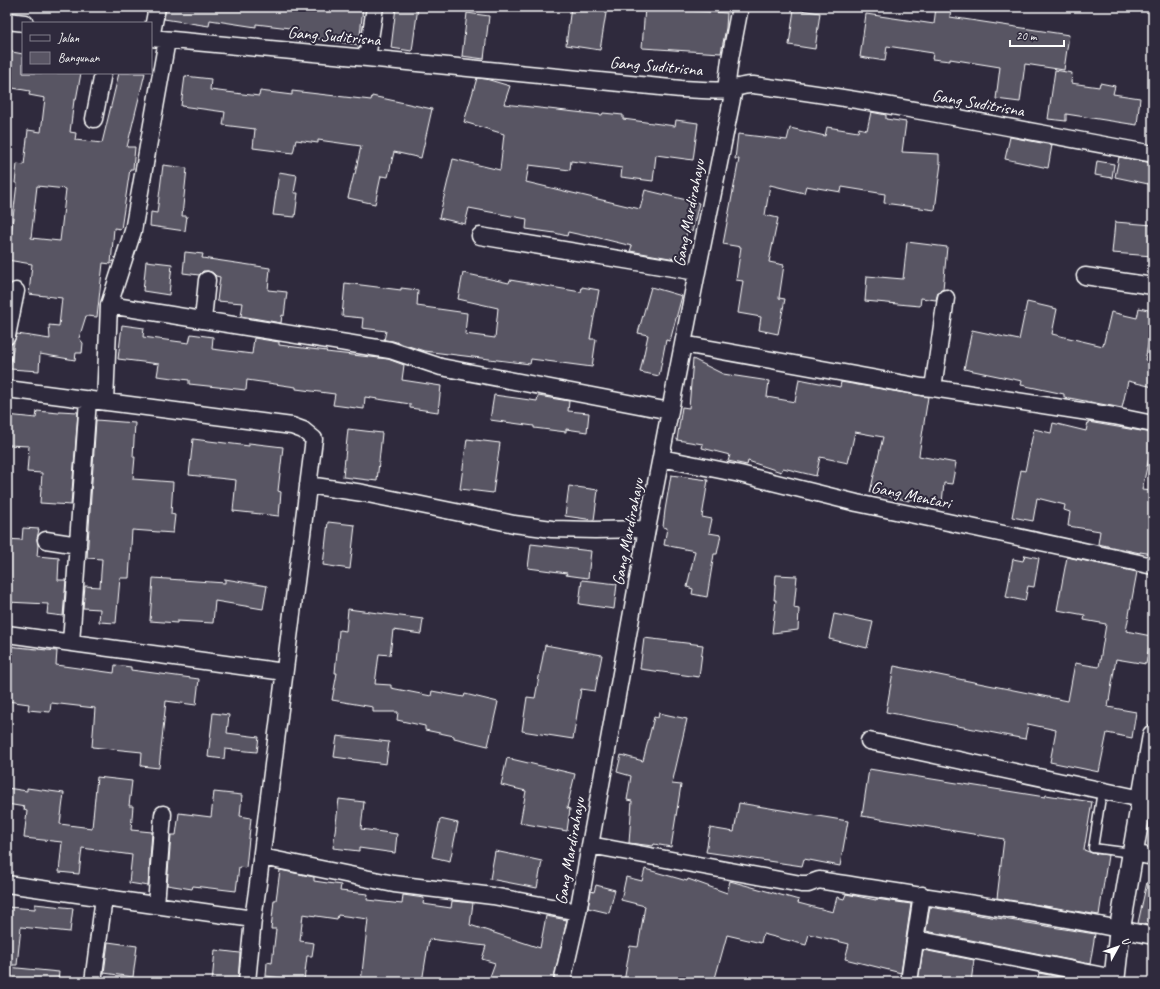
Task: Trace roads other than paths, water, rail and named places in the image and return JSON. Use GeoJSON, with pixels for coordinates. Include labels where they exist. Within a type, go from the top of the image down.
{"type":"FeatureCollection","features":[{"type":"Feature","properties":{"kind":"street"},"geometry":{"type":"LineString","coordinates":[[152,72],[158,7]]}},
{"type":"Feature","properties":{"kind":"street"},"geometry":{"type":"LineString","coordinates":[[367,58],[375,7]]}},
{"type":"Feature","properties":{"kind":"street","name":"Gang Mardirahayu"},"geometry":{"type":"LineString","coordinates":[[562,982],[578,912],[647,529],[697,272],[730,90],[730,59],[740,7]]}},
{"type":"Feature","properties":{"kind":"street"},"geometry":{"type":"LineString","coordinates":[[7,21],[22,23]]}},
{"type":"Feature","properties":{"kind":"street","name":"Gang Suditrisna"},"geometry":{"type":"LineString","coordinates":[[156,39],[681,89],[730,90],[742,85],[783,88],[1153,154]]}},
{"type":"Feature","properties":{"kind":"street"},"geometry":{"type":"LineString","coordinates":[[94,119],[103,74]]}},
{"type":"Feature","properties":{"kind":"street"},"geometry":{"type":"LineString","coordinates":[[105,402],[109,305],[133,231],[152,74]]}},
{"type":"Feature","properties":{"kind":"street"},"geometry":{"type":"LineString","coordinates":[[480,236],[697,272]]}},
{"type":"Feature","properties":{"kind":"street"},"geometry":{"type":"LineString","coordinates":[[1085,276],[1153,286]]}},
{"type":"Feature","properties":{"kind":"street"},"geometry":{"type":"LineString","coordinates":[[203,320],[207,280]]}},
{"type":"Feature","properties":{"kind":"street"},"geometry":{"type":"LineString","coordinates":[[7,336],[16,291]]}},
{"type":"Feature","properties":{"kind":"street"},"geometry":{"type":"LineString","coordinates":[[933,388],[946,298]]}},
{"type":"Feature","properties":{"kind":"street"},"geometry":{"type":"LineString","coordinates":[[109,305],[390,350],[441,367],[670,411]]}},
{"type":"Feature","properties":{"kind":"street"},"geometry":{"type":"LineString","coordinates":[[683,344],[922,387],[1114,416],[1153,424]]}},
{"type":"Feature","properties":{"kind":"street"},"geometry":{"type":"LineString","coordinates":[[7,389],[292,426],[303,430],[313,437],[315,441],[308,485],[262,857],[253,918],[247,982]]}},
{"type":"Feature","properties":{"kind":"street"},"geometry":{"type":"LineString","coordinates":[[71,643],[88,399]]}},
{"type":"Feature","properties":{"kind":"street","name":"Gang Mentari"},"geometry":{"type":"LineString","coordinates":[[661,458],[740,474],[893,510],[1153,566]]}},
{"type":"Feature","properties":{"kind":"street"},"geometry":{"type":"LineString","coordinates":[[308,485],[363,493],[514,524],[552,529],[647,529]]}},
{"type":"Feature","properties":{"kind":"street"},"geometry":{"type":"LineString","coordinates":[[46,540],[78,545]]}},
{"type":"Feature","properties":{"kind":"street"},"geometry":{"type":"LineString","coordinates":[[7,634],[284,672]]}},
{"type":"Feature","properties":{"kind":"street"},"geometry":{"type":"LineString","coordinates":[[869,740],[1142,800]]}},
{"type":"Feature","properties":{"kind":"street"},"geometry":{"type":"LineString","coordinates":[[916,939],[1114,980],[1120,928],[1152,741]]}},
{"type":"Feature","properties":{"kind":"street"},"geometry":{"type":"LineString","coordinates":[[156,905],[163,814]]}},
{"type":"Feature","properties":{"kind":"street"},"geometry":{"type":"LineString","coordinates":[[590,845],[801,884],[808,884],[819,880],[922,895],[1120,928],[1153,936]]}},
{"type":"Feature","properties":{"kind":"street"},"geometry":{"type":"LineString","coordinates":[[1133,853],[1153,857]]}},
{"type":"Feature","properties":{"kind":"street"},"geometry":{"type":"LineString","coordinates":[[262,857],[394,884],[493,896],[578,912]]}},
{"type":"Feature","properties":{"kind":"street"},"geometry":{"type":"LineString","coordinates":[[7,884],[253,918]]}},
{"type":"Feature","properties":{"kind":"street"},"geometry":{"type":"LineString","coordinates":[[910,975],[922,895]]}},
{"type":"Feature","properties":{"kind":"street"},"geometry":{"type":"LineString","coordinates":[[93,982],[104,897]]}},
{"type":"Feature","properties":{"kind":"lane"},"geometry":{"type":"LineString","coordinates":[[1102,791],[1093,848],[1133,853]]}}]}
